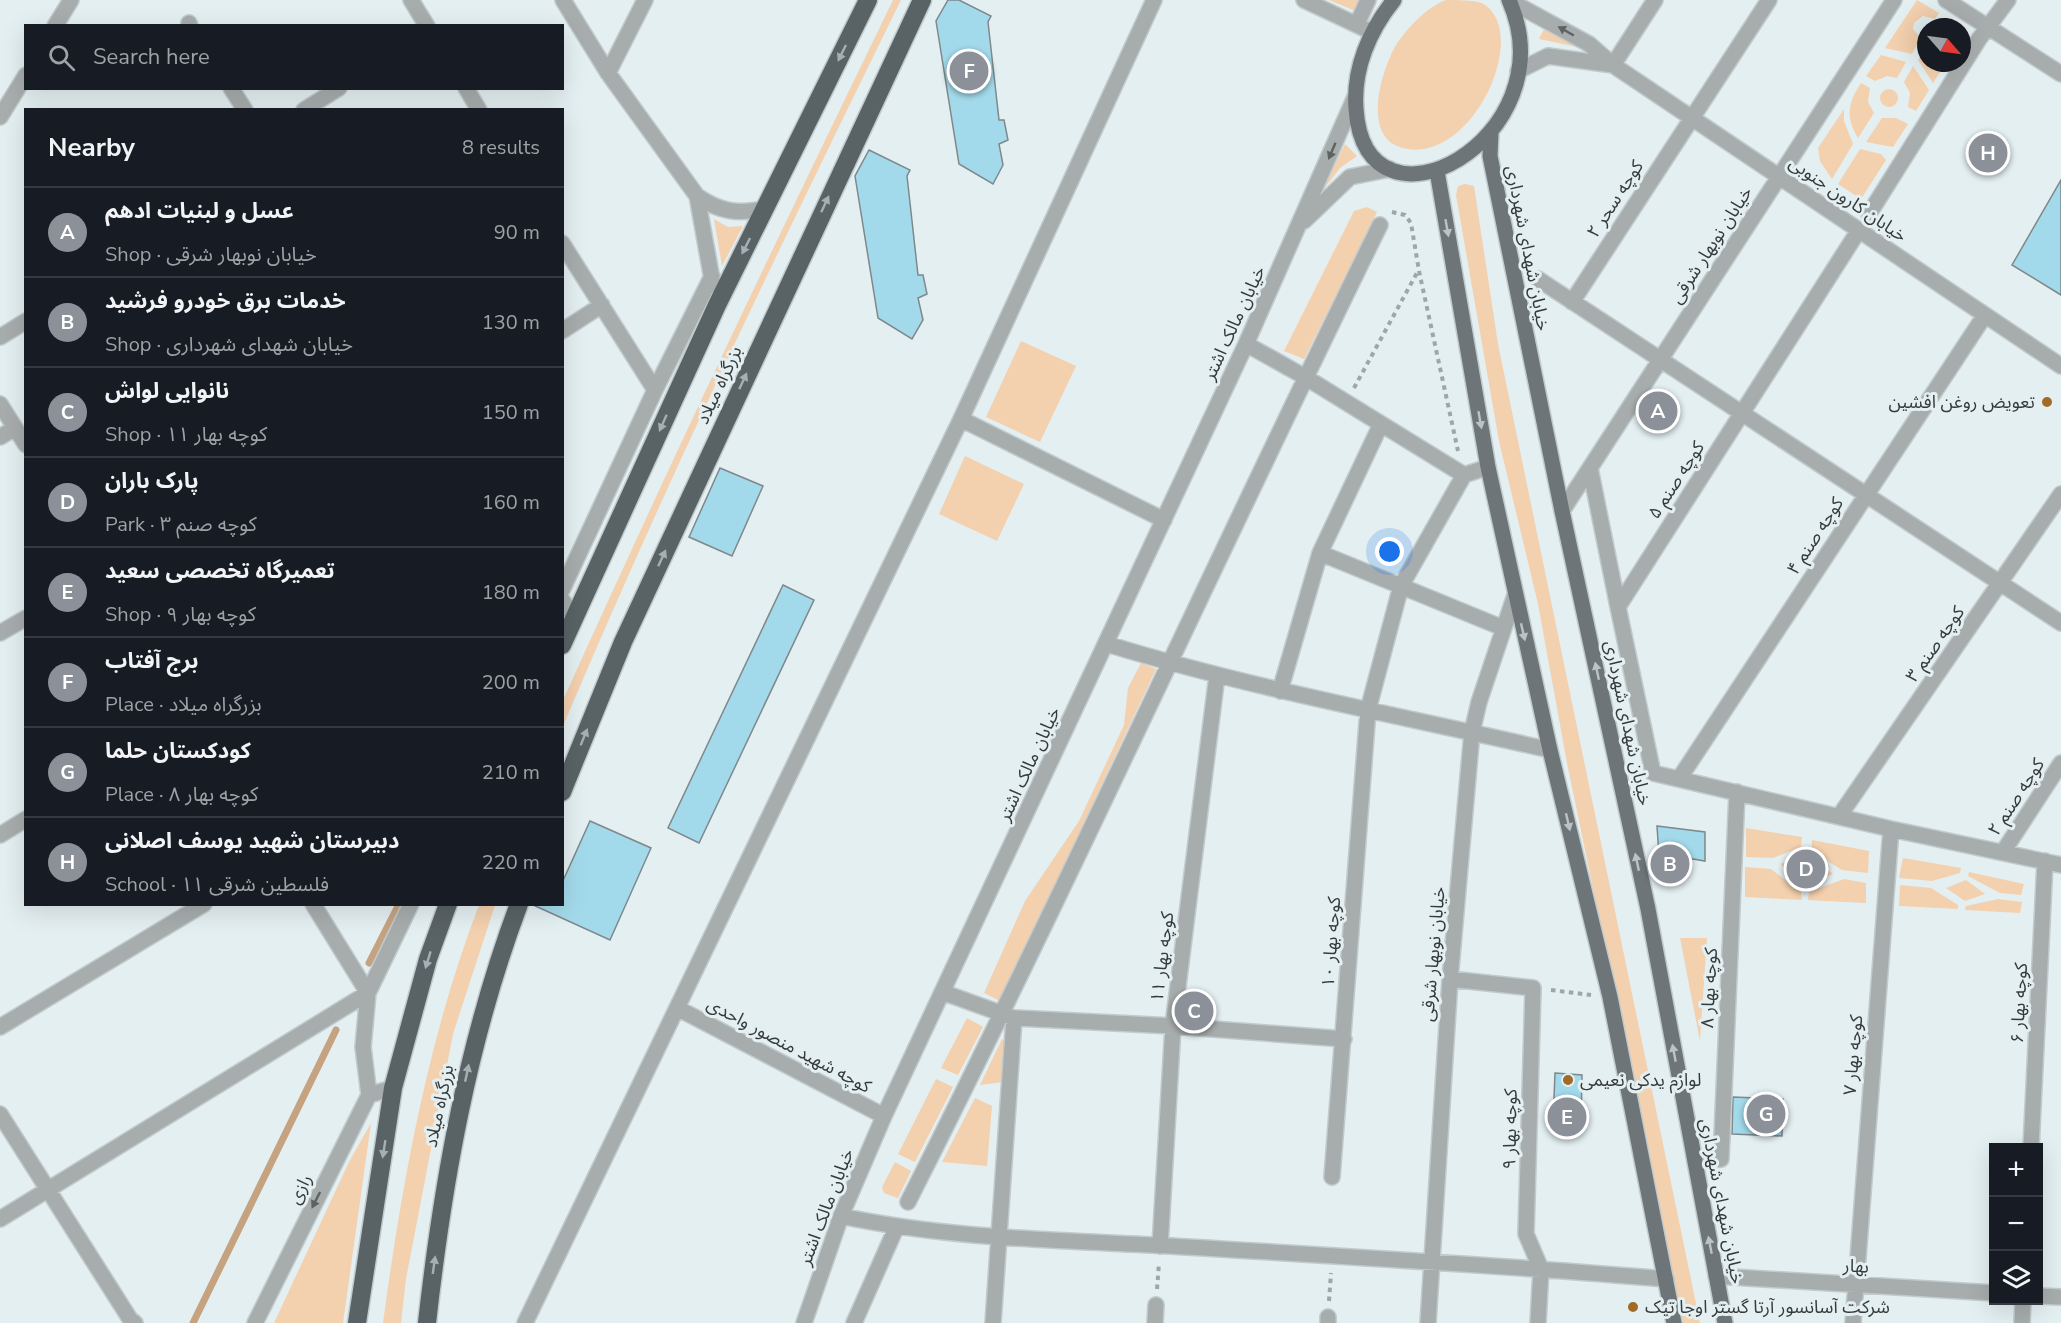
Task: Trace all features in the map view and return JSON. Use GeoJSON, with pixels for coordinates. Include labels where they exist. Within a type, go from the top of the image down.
{"type":"FeatureCollection","features":[{"type":"Feature","properties":{"kind":"highway","name":"بزرگراه میلاد"},"geometry":{"type":"LineString","coordinates":[[564,641],[717,305],[868,0]]}},
{"type":"Feature","properties":{"kind":"highway","name":"بزرگراه میلاد"},"geometry":{"type":"LineString","coordinates":[[564,787],[623,642],[922,0]]}},
{"type":"Feature","properties":{"kind":"highway"},"geometry":{"type":"LineString","coordinates":[[357,1323],[393,1088],[428,959],[447,906]]}},
{"type":"Feature","properties":{"kind":"highway","name":"بزرگراه میلاد"},"geometry":{"type":"LineString","coordinates":[[427,1323],[447,1167],[469,1063],[504,945],[518,906]]}},
{"type":"Feature","properties":{"kind":"main road"},"geometry":{"type":"LineString","coordinates":[[1394,0],[1372,32],[1360,62],[1355,97],[1356,121],[1362,138],[1378,160],[1389,169],[1415,174],[1437,171],[1466,157],[1491,133],[1506,106],[1518,71],[1521,37],[1509,0]]}},
{"type":"Feature","properties":{"kind":"main road","name":"خیابان شهدای شهرداری"},"geometry":{"type":"LineString","coordinates":[[1491,133],[1490,156],[1562,511],[1648,909],[1725,1323]]}},
{"type":"Feature","properties":{"kind":"main road"},"geometry":{"type":"LineString","coordinates":[[1437,171],[1488,467],[1515,595],[1610,997],[1674,1323]]}},
{"type":"Feature","properties":{"kind":"street"},"geometry":{"type":"LineString","coordinates":[[56,24],[71,0]]}},
{"type":"Feature","properties":{"kind":"street"},"geometry":{"type":"LineString","coordinates":[[411,0],[426,24]]}},
{"type":"Feature","properties":{"kind":"street"},"geometry":{"type":"LineString","coordinates":[[563,0],[608,74],[697,196],[715,208],[730,212],[750,212],[766,208]]}},
{"type":"Feature","properties":{"kind":"street"},"geometry":{"type":"LineString","coordinates":[[608,74],[645,0]]}},
{"type":"Feature","properties":{"kind":"street"},"geometry":{"type":"LineString","coordinates":[[525,1323],[961,418],[1154,0]]}},
{"type":"Feature","properties":{"kind":"street"},"geometry":{"type":"LineString","coordinates":[[1304,0],[1358,21]]}},
{"type":"Feature","properties":{"kind":"street"},"geometry":{"type":"LineString","coordinates":[[1320,0],[1358,21],[1372,32]]}},
{"type":"Feature","properties":{"kind":"street"},"geometry":{"type":"LineString","coordinates":[[1358,21],[1368,0]]}},
{"type":"Feature","properties":{"kind":"street","name":"خیابان کارون جنوبی"},"geometry":{"type":"LineString","coordinates":[[1509,0],[1527,4],[1589,44],[1613,65],[2061,366]]}},
{"type":"Feature","properties":{"kind":"street"},"geometry":{"type":"LineString","coordinates":[[1613,65],[1654,0]]}},
{"type":"Feature","properties":{"kind":"street","name":"کوچه سحر ۲"},"geometry":{"type":"LineString","coordinates":[[1572,302],[1769,0]]}},
{"type":"Feature","properties":{"kind":"street","name":"خیابان نوبهار شرقی"},"geometry":{"type":"LineString","coordinates":[[1562,511],[1894,0]]}},
{"type":"Feature","properties":{"kind":"street"},"geometry":{"type":"LineString","coordinates":[[1946,0],[2061,74]]}},
{"type":"Feature","properties":{"kind":"street"},"geometry":{"type":"LineString","coordinates":[[1869,214],[1979,39],[1990,28],[2008,0]]}},
{"type":"Feature","properties":{"kind":"street","name":"خیابان کارون جنوبی"},"geometry":{"type":"LineString","coordinates":[[1518,71],[1548,56],[1562,56],[1613,65]]}},
{"type":"Feature","properties":{"kind":"street"},"geometry":{"type":"LineString","coordinates":[[0,117],[24,78]]}},
{"type":"Feature","properties":{"kind":"street"},"geometry":{"type":"LineString","coordinates":[[232,90],[244,108]]}},
{"type":"Feature","properties":{"kind":"street"},"geometry":{"type":"LineString","coordinates":[[307,108],[336,90]]}},
{"type":"Feature","properties":{"kind":"street"},"geometry":{"type":"LineString","coordinates":[[467,90],[478,108]]}},
{"type":"Feature","properties":{"kind":"street","name":"خیابان مالک اشتر"},"geometry":{"type":"LineString","coordinates":[[804,1323],[841,1216],[884,1116],[1246,345],[1355,97]]}},
{"type":"Feature","properties":{"kind":"street","name":"خیابان مالک اشتر"},"geometry":{"type":"LineString","coordinates":[[1300,226],[1350,177],[1389,169]]}},
{"type":"Feature","properties":{"kind":"street"},"geometry":{"type":"LineString","coordinates":[[697,196],[717,305]]}},
{"type":"Feature","properties":{"kind":"street"},"geometry":{"type":"LineString","coordinates":[[908,1202],[1009,1016],[1168,663],[1380,225]]}},
{"type":"Feature","properties":{"kind":"street","name":"کوچه صنم ۵"},"geometry":{"type":"LineString","coordinates":[[1618,606],[1859,230]]}},
{"type":"Feature","properties":{"kind":"street"},"geometry":{"type":"LineString","coordinates":[[564,246],[655,390]]}},
{"type":"Feature","properties":{"kind":"street"},"geometry":{"type":"LineString","coordinates":[[564,586],[655,390],[712,276]]}},
{"type":"Feature","properties":{"kind":"street"},"geometry":{"type":"LineString","coordinates":[[1538,279],[2061,623]]}},
{"type":"Feature","properties":{"kind":"street"},"geometry":{"type":"LineString","coordinates":[[564,330],[602,305]]}},
{"type":"Feature","properties":{"kind":"street","name":"کوچه صنم ۴"},"geometry":{"type":"LineString","coordinates":[[1679,779],[1984,315]]}},
{"type":"Feature","properties":{"kind":"street"},"geometry":{"type":"LineString","coordinates":[[0,338],[24,322]]}},
{"type":"Feature","properties":{"kind":"street"},"geometry":{"type":"LineString","coordinates":[[1246,345],[1305,376],[1464,475],[1488,467]]}},
{"type":"Feature","properties":{"kind":"street"},"geometry":{"type":"LineString","coordinates":[[0,404],[24,442]]}},
{"type":"Feature","properties":{"kind":"street"},"geometry":{"type":"LineString","coordinates":[[961,418],[1164,520]]}},
{"type":"Feature","properties":{"kind":"street"},"geometry":{"type":"LineString","coordinates":[[1280,691],[1320,553],[1381,424]]}},
{"type":"Feature","properties":{"kind":"street"},"geometry":{"type":"LineString","coordinates":[[0,437],[15,428]]}},
{"type":"Feature","properties":{"kind":"street"},"geometry":{"type":"LineString","coordinates":[[1590,468],[1653,773],[1840,815],[1891,829],[2061,865]]}},
{"type":"Feature","properties":{"kind":"street","name":"کوچه بهار ۱۰"},"geometry":{"type":"LineString","coordinates":[[1332,1177],[1368,710],[1401,586],[1464,475]]}},
{"type":"Feature","properties":{"kind":"street","name":"کوچه صنم ۳"},"geometry":{"type":"LineString","coordinates":[[1840,815],[2061,495]]}},
{"type":"Feature","properties":{"kind":"street"},"geometry":{"type":"LineString","coordinates":[[1320,553],[1503,628]]}},
{"type":"Feature","properties":{"kind":"street","name":"خیابان نوبهار شرقی"},"geometry":{"type":"LineString","coordinates":[[1428,1323],[1430,1261],[1450,979],[1472,732],[1479,702],[1515,595]]}},
{"type":"Feature","properties":{"kind":"street"},"geometry":{"type":"LineString","coordinates":[[564,603],[575,618]]}},
{"type":"Feature","properties":{"kind":"street"},"geometry":{"type":"LineString","coordinates":[[0,633],[24,619]]}},
{"type":"Feature","properties":{"kind":"street"},"geometry":{"type":"LineString","coordinates":[[1107,644],[1168,663],[1280,691],[1551,750]]}},
{"type":"Feature","properties":{"kind":"street","name":"کوچه بهار ۱۱"},"geometry":{"type":"LineString","coordinates":[[1160,1246],[1173,1026],[1217,675]]}},
{"type":"Feature","properties":{"kind":"street","name":"کوچه صنم ۲"},"geometry":{"type":"LineString","coordinates":[[2003,852],[2061,764]]}},
{"type":"Feature","properties":{"kind":"street","name":"کوچه بهار ۸"},"geometry":{"type":"LineString","coordinates":[[1695,1162],[1721,1159],[1737,792]]}},
{"type":"Feature","properties":{"kind":"street"},"geometry":{"type":"LineString","coordinates":[[0,835],[24,820]]}},
{"type":"Feature","properties":{"kind":"street","name":"کوچه بهار ۷"},"geometry":{"type":"LineString","coordinates":[[1853,1323],[1854,1285],[1891,829]]}},
{"type":"Feature","properties":{"kind":"street","name":"کوچه بهار ۶"},"geometry":{"type":"LineString","coordinates":[[2031,1143],[2045,861]]}},
{"type":"Feature","properties":{"kind":"street"},"geometry":{"type":"LineString","coordinates":[[0,1028],[201,906]]}},
{"type":"Feature","properties":{"kind":"street"},"geometry":{"type":"LineString","coordinates":[[314,906],[368,993]]}},
{"type":"Feature","properties":{"kind":"street"},"geometry":{"type":"LineString","coordinates":[[393,1088],[369,1095],[363,1047],[368,993],[410,906]]}},
{"type":"Feature","properties":{"kind":"street"},"geometry":{"type":"LineString","coordinates":[[1450,979],[1533,988]]}},
{"type":"Feature","properties":{"kind":"street","name":"کوچه بهار ۹"},"geometry":{"type":"LineString","coordinates":[[1533,988],[1527,1234],[1540,1269]]}},
{"type":"Feature","properties":{"kind":"street"},"geometry":{"type":"LineString","coordinates":[[942,992],[1009,1016],[1344,1039]]}},
{"type":"Feature","properties":{"kind":"street"},"geometry":{"type":"LineString","coordinates":[[0,1219],[368,993]]}},
{"type":"Feature","properties":{"kind":"street","name":"کوچه شهید منصور واحدی"},"geometry":{"type":"LineString","coordinates":[[676,1008],[884,1116]]}},
{"type":"Feature","properties":{"kind":"street"},"geometry":{"type":"LineString","coordinates":[[993,1323],[1009,1016]]}},
{"type":"Feature","properties":{"kind":"street","name":"رازی"},"geometry":{"type":"LineString","coordinates":[[255,1323],[369,1095]]}},
{"type":"Feature","properties":{"kind":"street"},"geometry":{"type":"LineString","coordinates":[[0,1114],[130,1322]]}},
{"type":"Feature","properties":{"kind":"street"},"geometry":{"type":"LineString","coordinates":[[841,1216],[896,1228],[999,1237],[1430,1261],[1666,1279]]}},
{"type":"Feature","properties":{"kind":"street"},"geometry":{"type":"LineString","coordinates":[[854,1323],[896,1228]]}},
{"type":"Feature","properties":{"kind":"street"},"geometry":{"type":"LineString","coordinates":[[1538,1323],[1540,1269]]}},
{"type":"Feature","properties":{"kind":"street","name":"بهار"},"geometry":{"type":"LineString","coordinates":[[1716,1276],[1989,1293]]}},
{"type":"Feature","properties":{"kind":"street"},"geometry":{"type":"LineString","coordinates":[[2043,1296],[2061,1297]]}},
{"type":"Feature","properties":{"kind":"street"},"geometry":{"type":"LineString","coordinates":[[1155,1323],[1156,1305]]}},
{"type":"Feature","properties":{"kind":"street"},"geometry":{"type":"LineString","coordinates":[[2022,1323],[2023,1305]]}},
{"type":"Feature","properties":{"kind":"path"},"geometry":{"type":"LineString","coordinates":[[1380,225],[1390,212],[1405,215],[1411,223],[1419,271],[1464,475]]}},
{"type":"Feature","properties":{"kind":"path"},"geometry":{"type":"LineString","coordinates":[[1346,402],[1419,271]]}},
{"type":"Feature","properties":{"kind":"path"},"geometry":{"type":"LineString","coordinates":[[1533,988],[1610,997]]}},
{"type":"Feature","properties":{"kind":"path"},"geometry":{"type":"LineString","coordinates":[[1156,1305],[1160,1246]]}},
{"type":"Feature","properties":{"kind":"path"},"geometry":{"type":"LineString","coordinates":[[1328,1320],[1333,1256]]}},
{"type":"Feature","properties":{"kind":"shaded area"},"geometry":{"type":"Polygon","coordinates":[[[893,0],[901,0],[727,361],[643,543],[564,724],[564,698],[725,349],[893,0]]]}},
{"type":"Feature","properties":{"kind":"shaded area"},"geometry":{"type":"Polygon","coordinates":[[[1329,0],[1363,0],[1358,12],[1329,0]]]}},
{"type":"Feature","properties":{"kind":"shaded area"},"geometry":{"type":"Polygon","coordinates":[[[1446,0],[1482,3],[1496,18],[1501,40],[1498,66],[1488,93],[1472,117],[1452,137],[1428,148],[1403,148],[1390,142],[1382,131],[1378,118],[1378,103],[1385,71],[1390,56],[1406,32],[1425,13],[1446,0]]]}},
{"type":"Feature","properties":{"kind":"shaded area"},"geometry":{"type":"Polygon","coordinates":[[[1917,0],[1939,13],[1936,18],[1923,16],[1917,18],[1913,29],[1917,34],[1917,45],[1912,54],[1885,48],[1917,0]]]}},
{"type":"Feature","properties":{"kind":"shaded area"},"geometry":{"type":"Polygon","coordinates":[[[1546,25],[1578,47],[1539,39],[1546,25]]]}},
{"type":"Feature","properties":{"kind":"shaded area"},"geometry":{"type":"Polygon","coordinates":[[[1881,55],[1906,62],[1897,78],[1887,76],[1875,81],[1866,76],[1881,55]]]}},
{"type":"Feature","properties":{"kind":"shaded area"},"geometry":{"type":"Polygon","coordinates":[[[1913,66],[1929,90],[1916,111],[1908,107],[1910,93],[1904,82],[1913,66]]]}},
{"type":"Feature","properties":{"kind":"shaded area"},"geometry":{"type":"Polygon","coordinates":[[[1926,72],[1940,72],[1933,83],[1926,72]]]}},
{"type":"Feature","properties":{"kind":"shaded area"},"geometry":{"type":"Polygon","coordinates":[[[1861,83],[1870,88],[1868,102],[1874,113],[1858,138],[1851,123],[1850,110],[1853,97],[1861,83]]]}},
{"type":"Feature","properties":{"kind":"shaded area"},"geometry":{"type":"Polygon","coordinates":[[[1889,89],[1895,92],[1898,98],[1895,104],[1889,107],[1883,104],[1880,98],[1883,92],[1889,89]]]}},
{"type":"Feature","properties":{"kind":"shaded area"},"geometry":{"type":"Polygon","coordinates":[[[1844,109],[1844,121],[1853,144],[1832,179],[1820,161],[1818,148],[1844,109]]]}},
{"type":"Feature","properties":{"kind":"shaded area"},"geometry":{"type":"Polygon","coordinates":[[[1882,118],[1896,118],[1908,124],[1893,147],[1866,142],[1882,118]]]}},
{"type":"Feature","properties":{"kind":"shaded area"},"geometry":{"type":"Polygon","coordinates":[[[1345,144],[1357,156],[1340,168],[1320,194],[1345,144]]]}},
{"type":"Feature","properties":{"kind":"shaded area"},"geometry":{"type":"Polygon","coordinates":[[[1860,149],[1881,154],[1886,160],[1861,199],[1838,184],[1860,149]]]}},
{"type":"Feature","properties":{"kind":"shaded area"},"geometry":{"type":"Polygon","coordinates":[[[1465,184],[1474,186],[1498,344],[1700,1323],[1683,1323],[1567,763],[1538,604],[1499,441],[1456,195],[1458,186],[1465,184]]]}},
{"type":"Feature","properties":{"kind":"shaded area"},"geometry":{"type":"Polygon","coordinates":[[[1367,207],[1377,212],[1304,359],[1284,351],[1354,211],[1367,207]]]}},
{"type":"Feature","properties":{"kind":"shaded area"},"geometry":{"type":"Polygon","coordinates":[[[714,219],[728,227],[743,226],[722,266],[714,219]]]}},
{"type":"Feature","properties":{"kind":"shaded area"},"geometry":{"type":"Polygon","coordinates":[[[1021,341],[1076,366],[1040,442],[986,417],[1021,341]]]}},
{"type":"Feature","properties":{"kind":"shaded area"},"geometry":{"type":"Polygon","coordinates":[[[965,456],[1024,484],[997,541],[939,514],[965,456]]]}},
{"type":"Feature","properties":{"kind":"shaded area"},"geometry":{"type":"Polygon","coordinates":[[[1141,663],[1156,669],[1000,1001],[984,993],[1025,901],[1079,821],[1124,725],[1128,688],[1141,663]]]}},
{"type":"Feature","properties":{"kind":"shaded area"},"geometry":{"type":"Polygon","coordinates":[[[1746,828],[1802,837],[1801,847],[1773,858],[1746,857],[1746,828]]]}},
{"type":"Feature","properties":{"kind":"shaded area"},"geometry":{"type":"Polygon","coordinates":[[[1812,840],[1869,851],[1868,873],[1842,870],[1811,851],[1812,840]]]}},
{"type":"Feature","properties":{"kind":"shaded area"},"geometry":{"type":"Polygon","coordinates":[[[1808,855],[1833,874],[1805,884],[1780,864],[1808,855]]]}},
{"type":"Feature","properties":{"kind":"shaded area"},"geometry":{"type":"Polygon","coordinates":[[[1903,858],[1961,868],[1960,873],[1932,881],[1899,878],[1903,858]]]}},
{"type":"Feature","properties":{"kind":"shaded area"},"geometry":{"type":"Polygon","coordinates":[[[1745,867],[1771,869],[1801,892],[1802,900],[1745,897],[1745,867]]]}},
{"type":"Feature","properties":{"kind":"shaded area"},"geometry":{"type":"Polygon","coordinates":[[[1969,872],[2024,884],[2021,895],[2000,893],[1968,876],[1969,872]]]}},
{"type":"Feature","properties":{"kind":"shaded area"},"geometry":{"type":"Polygon","coordinates":[[[1844,879],[1866,883],[1866,903],[1808,900],[1809,892],[1844,879]]]}},
{"type":"Feature","properties":{"kind":"shaded area"},"geometry":{"type":"Polygon","coordinates":[[[1966,880],[1985,894],[1965,901],[1946,888],[1966,880]]]}},
{"type":"Feature","properties":{"kind":"shaded area"},"geometry":{"type":"Polygon","coordinates":[[[1900,885],[1931,888],[1958,905],[1958,909],[1899,906],[1900,885]]]}},
{"type":"Feature","properties":{"kind":"shaded area"},"geometry":{"type":"Polygon","coordinates":[[[1998,899],[2022,902],[2020,913],[1965,910],[1966,906],[1998,899]]]}},
{"type":"Feature","properties":{"kind":"shaded area"},"geometry":{"type":"Polygon","coordinates":[[[479,906],[495,906],[453,1034],[406,1279],[401,1323],[383,1323],[408,1164],[419,1111],[445,1007],[479,906]]]}},
{"type":"Feature","properties":{"kind":"shaded area"},"geometry":{"type":"Polygon","coordinates":[[[1680,938],[1707,938],[1700,1041],[1680,938]]]}},
{"type":"Feature","properties":{"kind":"shaded area"},"geometry":{"type":"Polygon","coordinates":[[[967,1018],[983,1027],[958,1075],[941,1068],[967,1018]]]}},
{"type":"Feature","properties":{"kind":"shaded area"},"geometry":{"type":"Polygon","coordinates":[[[1002,1039],[1007,1042],[1003,1082],[980,1085],[1002,1039]]]}},
{"type":"Feature","properties":{"kind":"shaded area"},"geometry":{"type":"Polygon","coordinates":[[[936,1079],[953,1087],[915,1162],[898,1154],[936,1079]]]}},
{"type":"Feature","properties":{"kind":"shaded area"},"geometry":{"type":"Polygon","coordinates":[[[975,1098],[992,1106],[987,1166],[942,1162],[975,1098]]]}},
{"type":"Feature","properties":{"kind":"shaded area"},"geometry":{"type":"Polygon","coordinates":[[[371,1123],[343,1323],[274,1323],[349,1162],[371,1123]]]}},
{"type":"Feature","properties":{"kind":"shaded area"},"geometry":{"type":"Polygon","coordinates":[[[895,1162],[911,1171],[898,1198],[884,1193],[882,1187],[895,1162]]]}},
{"type":"Feature","properties":{"kind":"building"},"geometry":{"type":"Polygon","coordinates":[[[948,0],[959,0],[991,16],[988,22],[999,120],[1004,120],[1008,140],[999,144],[1003,165],[993,184],[959,164],[936,21],[948,0]]]}},
{"type":"Feature","properties":{"kind":"building"},"geometry":{"type":"Polygon","coordinates":[[[869,150],[910,170],[907,176],[918,275],[923,275],[927,294],[918,298],[923,320],[912,339],[878,318],[855,176],[869,150]]]}},
{"type":"Feature","properties":{"kind":"building"},"geometry":{"type":"Polygon","coordinates":[[[2061,180],[2061,295],[2012,265],[2061,180]]]}},
{"type":"Feature","properties":{"kind":"building"},"geometry":{"type":"Polygon","coordinates":[[[1653,398],[1672,409],[1663,424],[1644,413],[1653,398]]]}},
{"type":"Feature","properties":{"kind":"building"},"geometry":{"type":"Polygon","coordinates":[[[720,468],[763,486],[732,556],[689,537],[720,468]]]}},
{"type":"Feature","properties":{"kind":"building"},"geometry":{"type":"Polygon","coordinates":[[[783,585],[814,600],[699,843],[668,828],[783,585]]]}},
{"type":"Feature","properties":{"kind":"building"},"geometry":{"type":"Polygon","coordinates":[[[590,821],[651,848],[610,940],[535,906],[564,906],[564,879],[590,821]]]}},
{"type":"Feature","properties":{"kind":"building"},"geometry":{"type":"Polygon","coordinates":[[[1657,826],[1705,832],[1705,861],[1681,857],[1682,872],[1660,870],[1657,826]]]}},
{"type":"Feature","properties":{"kind":"building"},"geometry":{"type":"Polygon","coordinates":[[[1555,1073],[1582,1075],[1581,1124],[1553,1123],[1555,1073]]]}},
{"type":"Feature","properties":{"kind":"building"},"geometry":{"type":"Polygon","coordinates":[[[1733,1097],[1783,1099],[1782,1136],[1732,1134],[1733,1097]]]}},
{"type":"Feature","properties":{"kind":"waterway"},"geometry":{"type":"LineString","coordinates":[[369,963],[398,906]]}},
{"type":"Feature","properties":{"kind":"waterway"},"geometry":{"type":"LineString","coordinates":[[193,1323],[336,1030]]}},
{"type":"Feature","properties":{"kind":"place","name":"برج آفتاب"},"geometry":{"type":"Point","coordinates":[969,71]}},
{"type":"Feature","properties":{"kind":"place","name":"دبیرستان شهید یوسف اصلانی"},"geometry":{"type":"Point","coordinates":[1988,153]}},
{"type":"Feature","properties":{"kind":"place","name":"تعویض روغن افشین"},"geometry":{"type":"Point","coordinates":[2047,402]}},
{"type":"Feature","properties":{"kind":"place","name":"عسل و لبنیات ادهم"},"geometry":{"type":"Point","coordinates":[1658,411]}},
{"type":"Feature","properties":{"kind":"place","name":"خدمات برق خودرو فرشید"},"geometry":{"type":"Point","coordinates":[1670,864]}},
{"type":"Feature","properties":{"kind":"place","name":"پارک باران"},"geometry":{"type":"Point","coordinates":[1806,869]}},
{"type":"Feature","properties":{"kind":"place","name":"نانوایی لواش"},"geometry":{"type":"Point","coordinates":[1194,1011]}},
{"type":"Feature","properties":{"kind":"place","name":"لوازم یدکی نعیمی"},"geometry":{"type":"Point","coordinates":[1568,1080]}},
{"type":"Feature","properties":{"kind":"place","name":"کودکستان حلما"},"geometry":{"type":"Point","coordinates":[1766,1114]}},
{"type":"Feature","properties":{"kind":"place","name":"تعمیرگاه تخصصی سعید"},"geometry":{"type":"Point","coordinates":[1567,1117]}},
{"type":"Feature","properties":{"kind":"place","name":"شرکت آسانسور آرتا گستر اوجا تیک"},"geometry":{"type":"Point","coordinates":[1633,1307]}}]}
